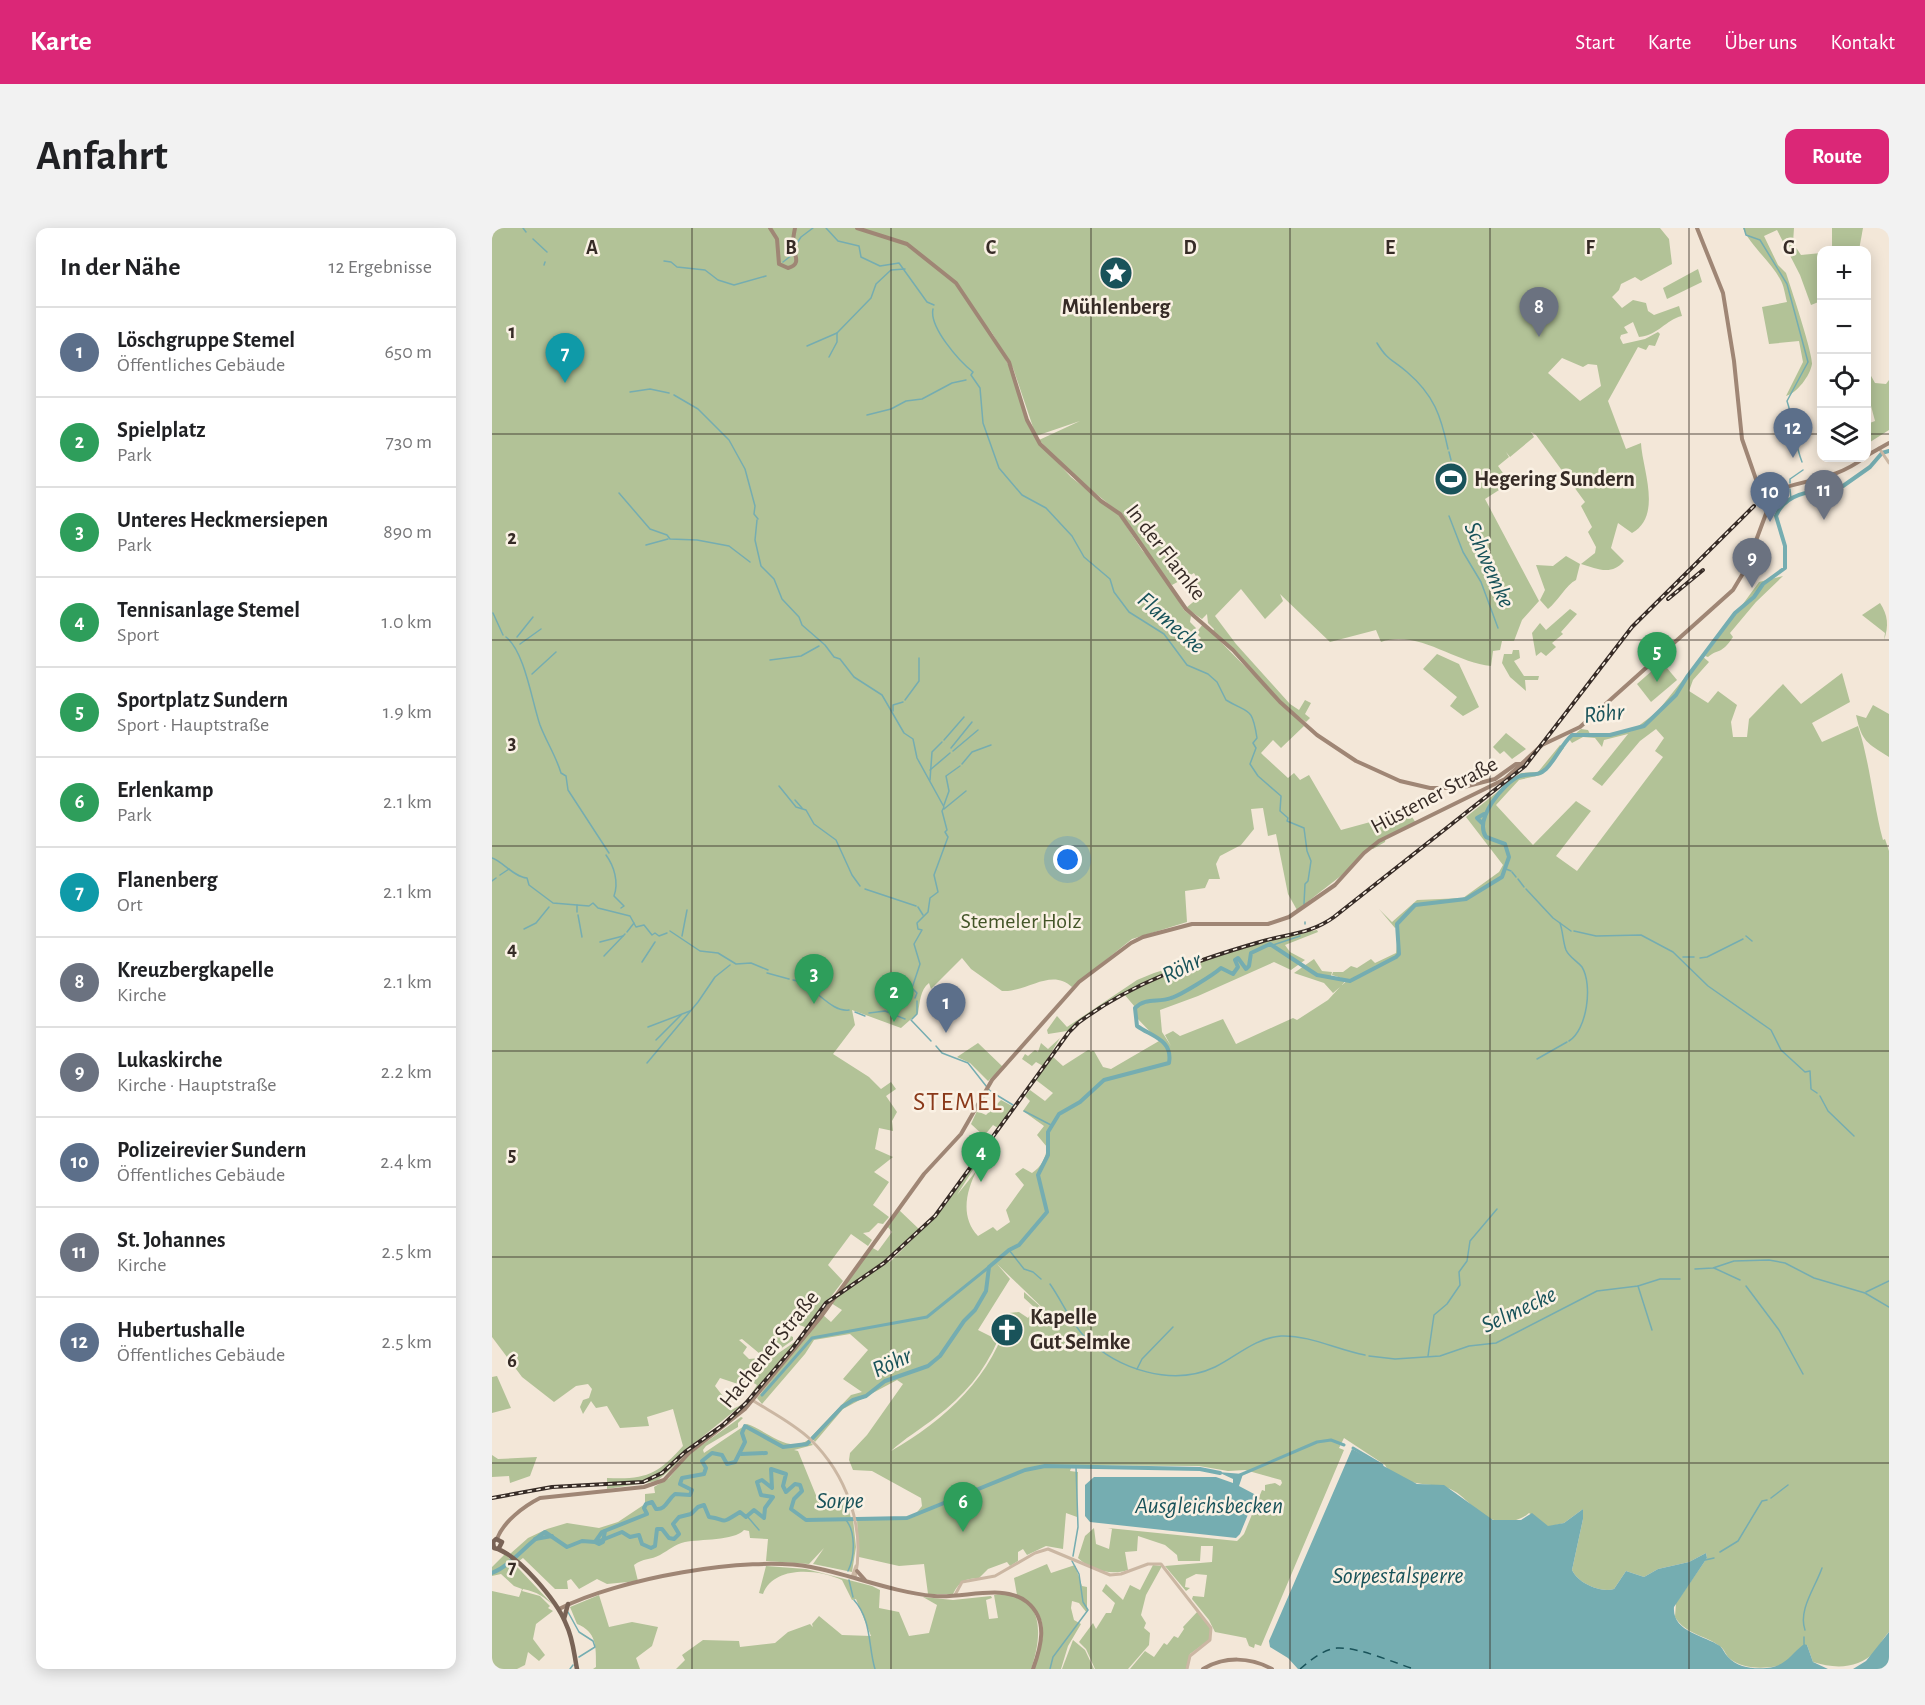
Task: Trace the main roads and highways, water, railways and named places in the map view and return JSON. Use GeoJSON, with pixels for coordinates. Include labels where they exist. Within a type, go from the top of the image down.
{"type":"FeatureCollection","features":[{"type":"Feature","properties":{"kind":"main road"},"geometry":{"type":"LineString","coordinates":[[770,228],[777,239],[780,264],[788,268],[795,265],[797,260],[793,244],[795,228]]}},
{"type":"Feature","properties":{"kind":"main road","name":"In der Flamke"},"geometry":{"type":"LineString","coordinates":[[857,228],[907,244],[956,283],[1009,362],[1030,428],[1040,444],[1094,495],[1120,514],[1186,609],[1233,650],[1280,702],[1317,735],[1356,761],[1395,779],[1430,789],[1460,788],[1501,776],[1516,764],[1521,764]]}},
{"type":"Feature","properties":{"kind":"main road"},"geometry":{"type":"LineString","coordinates":[[1697,228],[1723,293],[1734,361],[1742,439],[1763,497],[1785,487],[1838,475],[1858,462]]}},
{"type":"Feature","properties":{"kind":"main road"},"geometry":{"type":"LineString","coordinates":[[1871,454],[1889,443]]}},
{"type":"Feature","properties":{"kind":"main road","name":"Hüstener Straße"},"geometry":{"type":"LineString","coordinates":[[864,1255],[924,1174],[961,1134],[992,1080],[1072,989],[1131,943],[1192,924],[1268,924],[1289,917],[1335,885],[1364,853],[1379,841],[1493,785],[1542,745],[1580,727],[1729,595],[1742,576],[1767,511],[1763,497]]}},
{"type":"Feature","properties":{"kind":"main road","name":"Hachener Straße"},"geometry":{"type":"LineString","coordinates":[[494,1542],[501,1531],[525,1507],[544,1497],[640,1488],[660,1482],[689,1453],[739,1416],[820,1318],[864,1255]]}},
{"type":"Feature","properties":{"kind":"main road"},"geometry":{"type":"LineString","coordinates":[[494,1542],[519,1564],[559,1609],[564,1619],[577,1669]]}},
{"type":"Feature","properties":{"kind":"main road"},"geometry":{"type":"LineString","coordinates":[[494,1542],[500,1547]]}},
{"type":"Feature","properties":{"kind":"main road"},"geometry":{"type":"LineString","coordinates":[[559,1609],[604,1590],[744,1564],[802,1566],[916,1594],[957,1597],[992,1594],[1017,1596],[1035,1610],[1042,1634],[1033,1669]]}},
{"type":"Feature","properties":{"kind":"main road"},"geometry":{"type":"LineString","coordinates":[[857,1571],[865,1581]]}},
{"type":"Feature","properties":{"kind":"main road"},"geometry":{"type":"LineString","coordinates":[[564,1619],[568,1604]]}},
{"type":"Feature","properties":{"kind":"main road"},"geometry":{"type":"LineString","coordinates":[[1203,1669],[1232,1659],[1256,1662],[1272,1669]]}},
{"type":"Feature","properties":{"kind":"water","name":"Sorpestalsperre"},"geometry":{"type":"Polygon","coordinates":[[[1352,1449],[1417,1484],[1444,1485],[1493,1520],[1521,1520],[1532,1513],[1548,1526],[1564,1523],[1583,1509],[1572,1570],[1584,1583],[1602,1590],[1614,1589],[1626,1571],[1644,1577],[1658,1569],[1689,1562],[1706,1553],[1707,1558],[1674,1607],[1678,1622],[1683,1627],[1720,1646],[1732,1661],[1741,1666],[1767,1668],[1779,1665],[1804,1644],[1807,1645],[1813,1662],[1828,1669],[1298,1669],[1288,1658],[1270,1647],[1269,1641],[1352,1449]]]}},
{"type":"Feature","properties":{"kind":"water","name":"Ausgleichsbecken"},"geometry":{"type":"Polygon","coordinates":[[[1218,1472],[1243,1474],[1239,1486],[1256,1495],[1240,1534],[1236,1538],[1090,1522],[1085,1516],[1085,1485],[1094,1477],[1216,1477],[1233,1483],[1233,1479],[1218,1472]]]}},
{"type":"Feature","properties":{"kind":"water"},"geometry":{"type":"Polygon","coordinates":[[[1889,1632],[1889,1669],[1853,1669],[1866,1661],[1889,1632]]]}},
{"type":"Feature","properties":{"kind":"waterway"},"geometry":{"type":"LineString","coordinates":[[523,228],[526,232]]}},
{"type":"Feature","properties":{"kind":"waterway"},"geometry":{"type":"LineString","coordinates":[[795,246],[801,237],[813,228]]}},
{"type":"Feature","properties":{"kind":"waterway","name":"Flamecke"},"geometry":{"type":"LineString","coordinates":[[826,228],[838,241],[859,246],[861,257],[880,266],[899,263],[927,302],[934,305]]}},
{"type":"Feature","properties":{"kind":"waterway"},"geometry":{"type":"LineString","coordinates":[[1744,228],[1746,235],[1760,240],[1787,284],[1808,362],[1787,401],[1802,462]]}},
{"type":"Feature","properties":{"kind":"waterway"},"geometry":{"type":"LineString","coordinates":[[533,239],[547,252]]}},
{"type":"Feature","properties":{"kind":"waterway"},"geometry":{"type":"LineString","coordinates":[[783,262],[792,255]]}},
{"type":"Feature","properties":{"kind":"waterway"},"geometry":{"type":"LineString","coordinates":[[664,261],[671,262],[677,267],[705,270],[718,280],[734,285],[766,276]]}},
{"type":"Feature","properties":{"kind":"waterway"},"geometry":{"type":"LineString","coordinates":[[807,346],[837,333],[871,298],[876,284],[891,270],[905,269]]}},
{"type":"Feature","properties":{"kind":"waterway","name":"Flamecke"},"geometry":{"type":"LineString","coordinates":[[933,309],[933,316],[940,334],[953,352],[973,372],[971,375],[980,388],[983,423],[999,468],[1022,495],[1046,508],[1072,536],[1084,557],[1110,579],[1114,592],[1129,612],[1164,634],[1187,665],[1208,674],[1217,682],[1226,700],[1245,710],[1251,716],[1257,738],[1253,743],[1256,748],[1250,764],[1258,776],[1281,796],[1280,811],[1288,818],[1287,821],[1304,828],[1307,851],[1311,861],[1308,881],[1305,884],[1304,904]]}},
{"type":"Feature","properties":{"kind":"waterway"},"geometry":{"type":"LineString","coordinates":[[829,357],[837,342],[837,333]]}},
{"type":"Feature","properties":{"kind":"waterway","name":"Schwemke"},"geometry":{"type":"LineString","coordinates":[[1377,343],[1387,357],[1424,389],[1439,416],[1448,449]]}},
{"type":"Feature","properties":{"kind":"waterway"},"geometry":{"type":"LineString","coordinates":[[867,415],[891,409],[906,401],[922,399],[952,383],[966,380]]}},
{"type":"Feature","properties":{"kind":"waterway"},"geometry":{"type":"LineString","coordinates":[[630,392],[650,389],[669,393]]}},
{"type":"Feature","properties":{"kind":"waterway"},"geometry":{"type":"LineString","coordinates":[[674,395],[698,409],[729,440],[745,469],[755,506],[754,514],[758,519]]}},
{"type":"Feature","properties":{"kind":"waterway","name":"Röhr"},"geometry":{"type":"LineString","coordinates":[[1843,486],[1870,467],[1882,453],[1889,451]]}},
{"type":"Feature","properties":{"kind":"waterway","name":"Schwemke"},"geometry":{"type":"LineString","coordinates":[[1449,452],[1451,460]]}},
{"type":"Feature","properties":{"kind":"waterway"},"geometry":{"type":"LineString","coordinates":[[1790,483],[1790,479],[1803,470]]}},
{"type":"Feature","properties":{"kind":"waterway"},"geometry":{"type":"LineString","coordinates":[[1790,489],[1791,499]]}},
{"type":"Feature","properties":{"kind":"waterway","name":"Röhr"},"geometry":{"type":"LineString","coordinates":[[492,1573],[506,1565],[545,1532],[567,1547],[582,1541],[595,1542],[602,1532],[647,1514],[644,1508],[646,1504],[652,1502],[656,1509],[659,1509],[675,1494],[690,1495],[692,1490],[680,1484],[682,1478],[704,1474],[706,1468],[702,1461],[712,1453],[722,1455],[727,1464],[735,1462],[745,1442],[742,1433],[745,1426],[783,1447],[807,1444],[842,1407],[866,1396],[885,1381],[928,1366],[940,1356],[964,1321],[975,1310],[986,1291],[989,1267],[1009,1250],[1019,1245],[1047,1212],[1038,1175],[1048,1155],[1048,1132],[1059,1114],[1080,1102],[1104,1080],[1169,1063],[1168,1049],[1165,1044],[1137,1026],[1135,1008],[1143,1002],[1176,996],[1221,968],[1233,974],[1238,967],[1235,960],[1238,958],[1246,969],[1249,966],[1251,953],[1270,944],[1317,975],[1350,981],[1396,957],[1399,954],[1397,924],[1415,905],[1466,899],[1502,877],[1509,857],[1505,844],[1486,837],[1483,829],[1492,802],[1506,786],[1520,776],[1543,771],[1572,735],[1610,735],[1644,726],[1676,695],[1735,613],[1754,597],[1763,584],[1785,568],[1785,546],[1776,516],[1781,508],[1794,497],[1802,494],[1837,489]]}},
{"type":"Feature","properties":{"kind":"waterway"},"geometry":{"type":"LineString","coordinates":[[619,493],[650,529],[667,535],[670,539],[697,540],[729,546],[750,562]]}},
{"type":"Feature","properties":{"kind":"waterway","name":"Schwemke"},"geometry":{"type":"LineString","coordinates":[[1449,516],[1463,552],[1481,582],[1498,628]]}},
{"type":"Feature","properties":{"kind":"waterway"},"geometry":{"type":"LineString","coordinates":[[757,520],[755,540],[761,566],[774,579],[782,599],[799,617],[802,625],[825,645],[834,657],[840,659],[854,677],[882,695],[904,733],[913,739],[917,758],[944,807],[942,811],[948,837],[934,875],[938,892],[930,898],[928,912],[917,923],[918,929],[922,930],[914,944],[920,964],[912,988],[917,993],[915,998]]}},
{"type":"Feature","properties":{"kind":"waterway"},"geometry":{"type":"LineString","coordinates":[[646,545],[668,539]]}},
{"type":"Feature","properties":{"kind":"waterway"},"geometry":{"type":"LineString","coordinates":[[493,613],[503,635]]}},
{"type":"Feature","properties":{"kind":"waterway"},"geometry":{"type":"LineString","coordinates":[[517,637],[533,617]]}},
{"type":"Feature","properties":{"kind":"waterway"},"geometry":{"type":"LineString","coordinates":[[520,644],[541,629]]}},
{"type":"Feature","properties":{"kind":"waterway"},"geometry":{"type":"LineString","coordinates":[[506,637],[513,644],[523,665],[540,725],[561,773],[566,776],[568,790],[609,853]]}},
{"type":"Feature","properties":{"kind":"waterway"},"geometry":{"type":"LineString","coordinates":[[770,660],[801,656],[819,646]]}},
{"type":"Feature","properties":{"kind":"waterway"},"geometry":{"type":"LineString","coordinates":[[532,674],[556,652]]}},
{"type":"Feature","properties":{"kind":"waterway"},"geometry":{"type":"LineString","coordinates":[[905,700],[919,681],[919,658]]}},
{"type":"Feature","properties":{"kind":"waterway"},"geometry":{"type":"LineString","coordinates":[[893,711],[893,705],[903,702]]}},
{"type":"Feature","properties":{"kind":"waterway"},"geometry":{"type":"LineString","coordinates":[[944,740],[964,717]]}},
{"type":"Feature","properties":{"kind":"waterway"},"geometry":{"type":"LineString","coordinates":[[951,748],[972,722]]}},
{"type":"Feature","properties":{"kind":"waterway"},"geometry":{"type":"LineString","coordinates":[[953,751],[978,730]]}},
{"type":"Feature","properties":{"kind":"waterway"},"geometry":{"type":"LineString","coordinates":[[930,780],[932,752],[942,742]]}},
{"type":"Feature","properties":{"kind":"waterway"},"geometry":{"type":"LineString","coordinates":[[962,764],[972,752],[991,745]]}},
{"type":"Feature","properties":{"kind":"waterway"},"geometry":{"type":"LineString","coordinates":[[930,770],[950,753]]}},
{"type":"Feature","properties":{"kind":"waterway"},"geometry":{"type":"LineString","coordinates":[[944,805],[949,791],[946,776],[960,766]]}},
{"type":"Feature","properties":{"kind":"waterway"},"geometry":{"type":"LineString","coordinates":[[779,786],[796,807],[806,810],[814,824],[836,840],[852,875],[860,886]]}},
{"type":"Feature","properties":{"kind":"waterway"},"geometry":{"type":"LineString","coordinates":[[944,809],[966,791]]}},
{"type":"Feature","properties":{"kind":"waterway"},"geometry":{"type":"LineString","coordinates":[[795,800],[802,808]]}},
{"type":"Feature","properties":{"kind":"waterway"},"geometry":{"type":"LineString","coordinates":[[1482,823],[1477,818],[1484,814]]}},
{"type":"Feature","properties":{"kind":"waterway"},"geometry":{"type":"LineString","coordinates":[[606,855],[615,874],[614,896],[624,906],[621,908]]}},
{"type":"Feature","properties":{"kind":"waterway"},"geometry":{"type":"LineString","coordinates":[[492,858],[517,875],[527,878],[529,885],[553,903],[589,906],[593,903],[598,908],[630,916],[636,927],[644,925],[652,935],[655,933],[659,936],[667,933]]}},
{"type":"Feature","properties":{"kind":"waterway"},"geometry":{"type":"LineString","coordinates":[[500,875],[509,869]]}},
{"type":"Feature","properties":{"kind":"waterway","name":"Röhr"},"geometry":{"type":"LineString","coordinates":[[1506,869],[1511,871]]}},
{"type":"Feature","properties":{"kind":"waterway"},"geometry":{"type":"LineString","coordinates":[[1512,872],[1516,877]]}},
{"type":"Feature","properties":{"kind":"waterway"},"geometry":{"type":"LineString","coordinates":[[492,881],[496,878]]}},
{"type":"Feature","properties":{"kind":"waterway"},"geometry":{"type":"LineString","coordinates":[[1518,879],[1524,887]]}},
{"type":"Feature","properties":{"kind":"waterway"},"geometry":{"type":"LineString","coordinates":[[865,889],[916,906]]}},
{"type":"Feature","properties":{"kind":"waterway"},"geometry":{"type":"LineString","coordinates":[[1526,889],[1553,918],[1571,931]]}},
{"type":"Feature","properties":{"kind":"waterway"},"geometry":{"type":"LineString","coordinates":[[577,905],[577,912]]}},
{"type":"Feature","properties":{"kind":"waterway"},"geometry":{"type":"LineString","coordinates":[[524,929],[536,923],[549,907]]}},
{"type":"Feature","properties":{"kind":"waterway"},"geometry":{"type":"LineString","coordinates":[[918,907],[923,915]]}},
{"type":"Feature","properties":{"kind":"waterway"},"geometry":{"type":"LineString","coordinates":[[682,936],[687,910]]}},
{"type":"Feature","properties":{"kind":"waterway"},"geometry":{"type":"LineString","coordinates":[[578,915],[582,937]]}},
{"type":"Feature","properties":{"kind":"waterway"},"geometry":{"type":"LineString","coordinates":[[627,932],[634,923]]}},
{"type":"Feature","properties":{"kind":"waterway"},"geometry":{"type":"LineString","coordinates":[[1560,923],[1566,950],[1582,967],[1587,985],[1584,1017],[1580,1027],[1569,1041]]}},
{"type":"Feature","properties":{"kind":"waterway"},"geometry":{"type":"LineString","coordinates":[[670,931],[700,951],[718,953],[736,964],[751,963],[768,970]]}},
{"type":"Feature","properties":{"kind":"waterway"},"geometry":{"type":"LineString","coordinates":[[1574,931],[1596,936],[1641,935],[1673,952],[1708,986],[1771,1030],[1781,1050],[1805,1072],[1810,1071],[1811,1089],[1817,1093]]}},
{"type":"Feature","properties":{"kind":"waterway"},"geometry":{"type":"LineString","coordinates":[[604,956],[625,934]]}},
{"type":"Feature","properties":{"kind":"waterway"},"geometry":{"type":"LineString","coordinates":[[600,942],[623,936]]}},
{"type":"Feature","properties":{"kind":"waterway","name":"Flamecke"},"geometry":{"type":"LineString","coordinates":[[1273,945],[1300,936]]}},
{"type":"Feature","properties":{"kind":"waterway"},"geometry":{"type":"LineString","coordinates":[[1746,936],[1752,941]]}},
{"type":"Feature","properties":{"kind":"waterway"},"geometry":{"type":"LineString","coordinates":[[1700,958],[1707,957],[1743,939]]}},
{"type":"Feature","properties":{"kind":"waterway"},"geometry":{"type":"LineString","coordinates":[[642,962],[655,942]]}},
{"type":"Feature","properties":{"kind":"waterway"},"geometry":{"type":"LineString","coordinates":[[1683,957],[1694,957]]}},
{"type":"Feature","properties":{"kind":"waterway"},"geometry":{"type":"LineString","coordinates":[[647,1063],[698,1002],[715,977],[730,965]]}},
{"type":"Feature","properties":{"kind":"waterway"},"geometry":{"type":"LineString","coordinates":[[767,973],[789,979]]}},
{"type":"Feature","properties":{"kind":"waterway"},"geometry":{"type":"LineString","coordinates":[[793,980],[808,987],[835,1007],[849,1010]]}},
{"type":"Feature","properties":{"kind":"waterway"},"geometry":{"type":"LineString","coordinates":[[912,1019],[917,1014],[917,1001]]}},
{"type":"Feature","properties":{"kind":"waterway"},"geometry":{"type":"LineString","coordinates":[[648,1027],[690,1011]]}},
{"type":"Feature","properties":{"kind":"waterway"},"geometry":{"type":"LineString","coordinates":[[869,1013],[885,1011],[905,1019]]}},
{"type":"Feature","properties":{"kind":"waterway"},"geometry":{"type":"LineString","coordinates":[[855,1012],[865,1016]]}},
{"type":"Feature","properties":{"kind":"waterway"},"geometry":{"type":"LineString","coordinates":[[656,1040],[681,1015]]}},
{"type":"Feature","properties":{"kind":"waterway"},"geometry":{"type":"LineString","coordinates":[[911,1020],[931,1041]]}},
{"type":"Feature","properties":{"kind":"waterway"},"geometry":{"type":"LineString","coordinates":[[1537,1059],[1567,1042]]}},
{"type":"Feature","properties":{"kind":"waterway"},"geometry":{"type":"LineString","coordinates":[[936,1046],[942,1053],[968,1063],[990,1091],[1013,1105]]}},
{"type":"Feature","properties":{"kind":"waterway"},"geometry":{"type":"LineString","coordinates":[[1820,1096],[1828,1111],[1854,1136]]}},
{"type":"Feature","properties":{"kind":"waterway"},"geometry":{"type":"LineString","coordinates":[[1024,1111],[1051,1125]]}},
{"type":"Feature","properties":{"kind":"waterway"},"geometry":{"type":"LineString","coordinates":[[1428,1356],[1434,1315],[1447,1304],[1460,1285],[1459,1272],[1467,1261],[1470,1241],[1497,1209]]}},
{"type":"Feature","properties":{"kind":"waterway","name":"Selmecke"},"geometry":{"type":"LineString","coordinates":[[1009,1250],[1024,1269],[1033,1272],[1041,1279]]}},
{"type":"Feature","properties":{"kind":"waterway","name":"Selmecke"},"geometry":{"type":"LineString","coordinates":[[1695,1269],[1713,1268],[1734,1261],[1769,1260],[1785,1263],[1814,1278],[1865,1293],[1889,1307]]}},
{"type":"Feature","properties":{"kind":"waterway"},"geometry":{"type":"LineString","coordinates":[[762,1395],[812,1338],[927,1317],[989,1267]]}},
{"type":"Feature","properties":{"kind":"waterway"},"geometry":{"type":"LineString","coordinates":[[1714,1268],[1740,1280]]}},
{"type":"Feature","properties":{"kind":"waterway","name":"Selmecke"},"geometry":{"type":"LineString","coordinates":[[1369,1356],[1395,1359],[1440,1356],[1469,1346],[1496,1343],[1597,1291],[1638,1286],[1660,1279],[1680,1279]]}},
{"type":"Feature","properties":{"kind":"waterway"},"geometry":{"type":"LineString","coordinates":[[1866,1292],[1889,1281]]}},
{"type":"Feature","properties":{"kind":"waterway","name":"Selmecke"},"geometry":{"type":"LineString","coordinates":[[1050,1284],[1075,1325],[1098,1349],[1147,1372],[1164,1375],[1199,1373],[1215,1367],[1254,1344],[1281,1336],[1313,1340],[1365,1355]]}},
{"type":"Feature","properties":{"kind":"waterway"},"geometry":{"type":"LineString","coordinates":[[1638,1286],[1652,1330]]}},
{"type":"Feature","properties":{"kind":"waterway"},"geometry":{"type":"LineString","coordinates":[[1746,1286],[1779,1330],[1803,1374]]}},
{"type":"Feature","properties":{"kind":"waterway"},"geometry":{"type":"LineString","coordinates":[[1137,1369],[1142,1359],[1173,1327]]}},
{"type":"Feature","properties":{"kind":"waterway"},"geometry":{"type":"LineString","coordinates":[[1240,1475],[1317,1442],[1331,1440],[1344,1445]]}},
{"type":"Feature","properties":{"kind":"waterway"},"geometry":{"type":"LineString","coordinates":[[1353,1448],[1382,1465]]}},
{"type":"Feature","properties":{"kind":"waterway"},"geometry":{"type":"LineString","coordinates":[[741,1454],[766,1453]]}},
{"type":"Feature","properties":{"kind":"waterway","name":"Sorpe"},"geometry":{"type":"LineString","coordinates":[[597,1542],[622,1532],[630,1537],[639,1535],[642,1544],[651,1548],[655,1546],[657,1529],[662,1529],[669,1538],[674,1539],[679,1534],[673,1524],[679,1517],[691,1514],[704,1505],[709,1517],[723,1520],[740,1512],[746,1517],[754,1510],[764,1518],[765,1508],[773,1497],[761,1495],[757,1482],[762,1480],[772,1488],[771,1469],[786,1474],[783,1486],[786,1492],[795,1484],[800,1485],[802,1491],[794,1499],[791,1509],[806,1520],[907,1518],[1025,1470],[1045,1466],[1200,1469],[1220,1473]]}},
{"type":"Feature","properties":{"kind":"waterway"},"geometry":{"type":"LineString","coordinates":[[1073,1556],[1078,1527],[1076,1467]]}},
{"type":"Feature","properties":{"kind":"waterway"},"geometry":{"type":"LineString","coordinates":[[1771,1498],[1788,1485]]}},
{"type":"Feature","properties":{"kind":"waterway"},"geometry":{"type":"LineString","coordinates":[[1720,1552],[1738,1541],[1762,1501],[1767,1500]]}},
{"type":"Feature","properties":{"kind":"waterway"},"geometry":{"type":"LineString","coordinates":[[747,1516],[759,1530]]}},
{"type":"Feature","properties":{"kind":"waterway"},"geometry":{"type":"LineString","coordinates":[[845,1519],[853,1537],[852,1559],[848,1571]]}},
{"type":"Feature","properties":{"kind":"waterway"},"geometry":{"type":"LineString","coordinates":[[595,1542],[599,1544],[603,1542],[605,1531]]}},
{"type":"Feature","properties":{"kind":"waterway","name":"Röhr"},"geometry":{"type":"LineString","coordinates":[[535,1539],[552,1536]]}},
{"type":"Feature","properties":{"kind":"waterway"},"geometry":{"type":"LineString","coordinates":[[1705,1560],[1714,1558]]}},
{"type":"Feature","properties":{"kind":"waterway"},"geometry":{"type":"LineString","coordinates":[[1050,1669],[1053,1657],[1088,1610],[1083,1602],[1079,1574],[1072,1561]]}},
{"type":"Feature","properties":{"kind":"waterway"},"geometry":{"type":"LineString","coordinates":[[1805,1630],[1803,1622],[1805,1607],[1822,1568]]}},
{"type":"Feature","properties":{"kind":"waterway"},"geometry":{"type":"LineString","coordinates":[[849,1580],[853,1597]]}},
{"type":"Feature","properties":{"kind":"waterway"},"geometry":{"type":"LineString","coordinates":[[854,1600],[867,1625],[875,1669]]}},
{"type":"Feature","properties":{"kind":"waterway"},"geometry":{"type":"LineString","coordinates":[[568,1612],[579,1632],[593,1641],[595,1647],[579,1657]]}},
{"type":"Feature","properties":{"kind":"waterway"},"geometry":{"type":"LineString","coordinates":[[1804,1637],[1804,1644]]}},
{"type":"Feature","properties":{"kind":"waterway"},"geometry":{"type":"LineString","coordinates":[[570,1669],[573,1665]]}},
{"type":"Feature","properties":{"kind":"railway"},"geometry":{"type":"LineString","coordinates":[[492,1498],[552,1487],[643,1482],[662,1473],[685,1452],[723,1425],[746,1403],[792,1349],[826,1303],[884,1263],[935,1216],[1069,1032],[1078,1023],[1120,996],[1165,974],[1236,949],[1316,927],[1334,917],[1525,766],[1632,627],[1754,506]]}},
{"type":"Feature","properties":{"kind":"railway"},"geometry":{"type":"LineString","coordinates":[[1668,599],[1703,570]]}},
{"type":"Feature","properties":{"kind":"place","name":"Mühlenberg"},"geometry":{"type":"Point","coordinates":[1116,273]}},
{"type":"Feature","properties":{"kind":"place","name":"Kreuzbergkapelle"},"geometry":{"type":"Point","coordinates":[1539,337]}},
{"type":"Feature","properties":{"kind":"place","name":"Flanenberg"},"geometry":{"type":"Point","coordinates":[565,383]}},
{"type":"Feature","properties":{"kind":"place","name":"Hubertushalle"},"geometry":{"type":"Point","coordinates":[1793,458]}},
{"type":"Feature","properties":{"kind":"place","name":"Hegering Sundern"},"geometry":{"type":"Point","coordinates":[1451,479]}},
{"type":"Feature","properties":{"kind":"place","name":"St. Johannes"},"geometry":{"type":"Point","coordinates":[1824,520]}},
{"type":"Feature","properties":{"kind":"place","name":"Polizeirevier Sundern"},"geometry":{"type":"Point","coordinates":[1770,522]}},
{"type":"Feature","properties":{"kind":"place","name":"Lukaskirche"},"geometry":{"type":"Point","coordinates":[1752,588]}},
{"type":"Feature","properties":{"kind":"place","name":"Sportplatz Sundern"},"geometry":{"type":"Point","coordinates":[1657,682]}},
{"type":"Feature","properties":{"kind":"place","name":"Unteres Heckmersiepen"},"geometry":{"type":"Point","coordinates":[814,1004]}},
{"type":"Feature","properties":{"kind":"place","name":"Spielplatz"},"geometry":{"type":"Point","coordinates":[894,1022]}},
{"type":"Feature","properties":{"kind":"place","name":"Löschgruppe Stemel"},"geometry":{"type":"Point","coordinates":[946,1033]}},
{"type":"Feature","properties":{"kind":"place","name":"Tennisanlage Stemel"},"geometry":{"type":"Point","coordinates":[981,1182]}},
{"type":"Feature","properties":{"kind":"place","name":"Kapelle Gut Selmke"},"geometry":{"type":"Point","coordinates":[1007,1330]}},
{"type":"Feature","properties":{"kind":"place","name":"Erlenkamp"},"geometry":{"type":"Point","coordinates":[963,1532]}},
{"type":"Feature","properties":{"kind":"district","name":"STEMEL"},"geometry":{"type":"Point","coordinates":[958,1102]}},
{"type":"Feature","properties":{"kind":"park label","name":"Stemeler Holz"},"geometry":{"type":"Point","coordinates":[1021,921]}}]}
